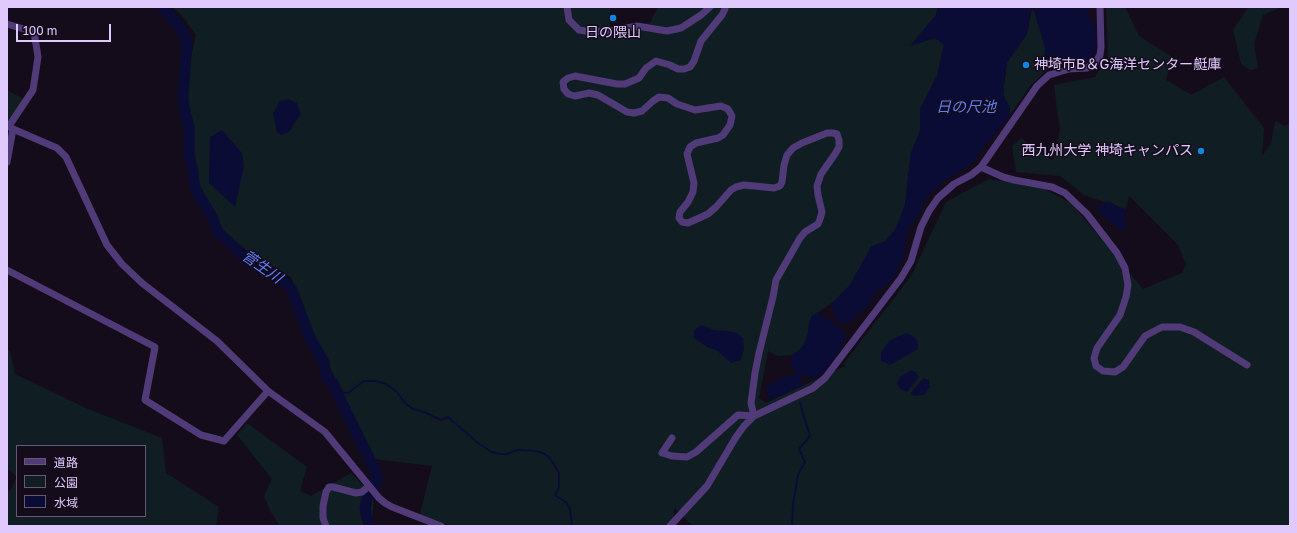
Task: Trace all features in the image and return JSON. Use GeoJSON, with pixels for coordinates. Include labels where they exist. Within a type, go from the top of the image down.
{"type":"FeatureCollection","features":[{"type":"Feature","properties":{"kind":"street"},"geometry":{"type":"LineString","coordinates":[[567,7],[569,20],[579,30],[592,32],[637,26],[667,31],[681,28],[701,15],[710,7]]}},
{"type":"Feature","properties":{"kind":"street"},"geometry":{"type":"LineString","coordinates":[[725,7],[722,15],[701,41],[694,61],[690,67],[678,69],[656,61],[646,68],[640,78],[626,84],[617,84],[575,76],[568,78],[563,82],[564,89],[568,94],[575,96],[589,93],[598,94],[627,112],[634,113],[642,111],[659,97],[668,98],[677,104],[695,110],[721,106],[728,109],[732,116],[730,125],[723,135],[718,138],[696,143],[690,147],[687,154],[694,183],[693,192],[688,202],[680,212],[679,218],[682,222],[688,223],[708,214],[731,190],[744,184],[774,188],[780,186],[787,155],[793,148],[828,133],[833,132],[837,134],[839,147],[821,174],[817,186],[822,212],[818,224],[805,232],[800,238],[776,280],[755,373],[751,403],[754,416]]}},
{"type":"Feature","properties":{"kind":"street"},"geometry":{"type":"LineString","coordinates":[[670,526],[678,523],[707,486],[736,437],[754,416],[813,388],[825,378],[901,278],[911,261],[921,227],[938,198],[954,184],[981,167],[1037,86],[1049,75],[1069,69],[1087,68],[1096,62],[1102,47],[1100,7]]}},
{"type":"Feature","properties":{"kind":"street"},"geometry":{"type":"LineString","coordinates":[[7,24],[34,32],[38,58],[32,90],[10,127],[7,162]]}},
{"type":"Feature","properties":{"kind":"street"},"geometry":{"type":"LineString","coordinates":[[10,127],[57,148],[66,157],[107,245],[122,264],[142,283],[217,341],[268,391],[325,432],[379,498],[392,507],[439,526]]}},
{"type":"Feature","properties":{"kind":"street"},"geometry":{"type":"LineString","coordinates":[[981,167],[1014,180],[1052,186],[1066,193],[1087,214],[1117,253],[1125,268],[1128,285],[1126,297],[1120,315],[1097,348],[1094,358],[1096,366],[1103,371],[1116,372],[1123,367],[1145,336],[1162,327],[1180,327],[1194,332],[1247,365]]}},
{"type":"Feature","properties":{"kind":"street"},"geometry":{"type":"LineString","coordinates":[[7,270],[155,347],[145,400],[202,435],[224,441],[268,391]]}},
{"type":"Feature","properties":{"kind":"street"},"geometry":{"type":"LineString","coordinates":[[672,438],[662,452],[672,456],[687,457],[696,452],[738,415],[754,416]]}},
{"type":"Feature","properties":{"kind":"street"},"geometry":{"type":"LineString","coordinates":[[326,526],[323,518],[323,506],[326,492],[329,487],[356,494],[362,492],[369,486]]}},
{"type":"Feature","properties":{"kind":"green space"},"geometry":{"type":"Polygon","coordinates":[[[173,7],[610,7],[610,27],[650,23],[658,7],[938,7],[936,15],[911,45],[935,38],[944,45],[937,76],[920,109],[920,131],[911,153],[905,205],[895,230],[885,241],[871,247],[850,285],[833,302],[812,316],[809,323],[808,333],[800,350],[792,355],[778,356],[768,351],[759,398],[766,403],[845,366],[844,363],[911,276],[946,202],[989,179],[1045,189],[1072,204],[1143,289],[1182,273],[1186,264],[1178,245],[1129,196],[1126,209],[1084,195],[1060,176],[1016,172],[1012,146],[1021,138],[1053,161],[1060,130],[1054,85],[1095,77],[1108,57],[1106,7],[1125,7],[1139,36],[1172,57],[1166,80],[1191,95],[1224,77],[1264,128],[1262,156],[1271,144],[1275,121],[1285,126],[1290,124],[1290,526],[693,526],[674,509],[674,526],[451,526],[420,514],[432,466],[375,459],[317,341],[291,277],[250,253],[224,232],[198,183],[186,80],[196,35],[184,18],[173,7]]]}},
{"type":"Feature","properties":{"kind":"green space"},"geometry":{"type":"Polygon","coordinates":[[[1250,7],[1282,7],[1263,15],[1254,44],[1258,68],[1250,70],[1241,64],[1233,30],[1250,7]]]}},
{"type":"Feature","properties":{"kind":"green space"},"geometry":{"type":"Polygon","coordinates":[[[1032,9],[1035,14],[1045,47],[1044,62],[1049,68],[1031,85],[1009,116],[1010,108],[1003,94],[1007,62],[1027,34],[1032,9]]]}},
{"type":"Feature","properties":{"kind":"green space"},"geometry":{"type":"Polygon","coordinates":[[[7,90],[24,99],[8,122],[7,122],[7,90]]]}},
{"type":"Feature","properties":{"kind":"green space"},"geometry":{"type":"Polygon","coordinates":[[[7,349],[10,351],[15,374],[88,409],[162,438],[166,473],[219,507],[216,526],[7,526],[7,489],[10,491],[16,479],[16,517],[146,517],[146,445],[16,445],[16,476],[7,468],[7,349]]]}},
{"type":"Feature","properties":{"kind":"green space"},"geometry":{"type":"Polygon","coordinates":[[[247,423],[307,467],[300,491],[311,496],[351,473],[374,497],[372,526],[280,526],[270,511],[264,496],[272,479],[237,435],[247,423]]]}},
{"type":"Feature","properties":{"kind":"water","name":"日の尺池"},"geometry":{"type":"Polygon","coordinates":[[[938,7],[1032,7],[1027,34],[1007,63],[1003,94],[1010,108],[1009,116],[969,166],[946,180],[926,197],[916,220],[910,225],[903,259],[890,283],[875,292],[869,306],[857,314],[851,322],[838,323],[832,307],[833,302],[850,285],[871,247],[885,241],[895,230],[905,205],[911,153],[920,131],[920,109],[937,76],[944,45],[935,38],[910,46],[936,15],[938,7]]]}},
{"type":"Feature","properties":{"kind":"water"},"geometry":{"type":"Polygon","coordinates":[[[1036,7],[1091,7],[1087,15],[1095,26],[1097,50],[1093,59],[1085,63],[1065,61],[1049,68],[1044,62],[1045,47],[1035,14],[1036,7]]]}},
{"type":"Feature","properties":{"kind":"water"},"geometry":{"type":"Polygon","coordinates":[[[288,99],[297,103],[301,114],[289,132],[281,135],[277,132],[273,113],[280,101],[288,99]]]}},
{"type":"Feature","properties":{"kind":"water"},"geometry":{"type":"Polygon","coordinates":[[[222,130],[242,153],[244,166],[235,207],[209,183],[210,137],[222,130]]]}},
{"type":"Feature","properties":{"kind":"water"},"geometry":{"type":"Polygon","coordinates":[[[1108,201],[1126,211],[1125,227],[1121,231],[1095,208],[1108,201]]]}},
{"type":"Feature","properties":{"kind":"water"},"geometry":{"type":"Polygon","coordinates":[[[818,312],[846,333],[841,348],[824,373],[814,379],[803,375],[799,380],[804,385],[772,399],[767,396],[767,386],[785,376],[793,377],[796,372],[792,368],[790,360],[792,355],[800,350],[804,344],[812,316],[818,312]]]}},
{"type":"Feature","properties":{"kind":"water"},"geometry":{"type":"Polygon","coordinates":[[[702,325],[714,330],[737,333],[743,338],[744,349],[741,360],[731,363],[716,350],[707,347],[694,338],[694,330],[702,325]]]}},
{"type":"Feature","properties":{"kind":"water"},"geometry":{"type":"Polygon","coordinates":[[[906,333],[913,336],[918,342],[918,349],[890,365],[881,361],[881,352],[890,340],[906,333]]]}},
{"type":"Feature","properties":{"kind":"water"},"geometry":{"type":"Polygon","coordinates":[[[911,370],[916,372],[919,377],[907,392],[900,389],[897,383],[900,377],[911,370]]]}},
{"type":"Feature","properties":{"kind":"water"},"geometry":{"type":"Polygon","coordinates":[[[923,378],[929,380],[930,387],[924,395],[915,396],[910,394],[923,378]]]}},
{"type":"Feature","properties":{"kind":"waterway","name":"菅生川"},"geometry":{"type":"LineString","coordinates":[[162,7],[180,27],[187,42],[183,96],[189,127],[189,157],[197,192],[213,218],[219,233],[249,261],[284,281],[292,290],[310,338],[324,362],[327,377],[333,383],[377,474],[375,485],[367,499],[365,509],[369,526]]}},
{"type":"Feature","properties":{"kind":"waterway"},"geometry":{"type":"LineString","coordinates":[[337,392],[348,393],[364,381],[376,381],[386,384],[396,391],[406,404],[413,409],[424,412],[441,420],[448,417],[478,443],[492,452],[506,454],[518,450],[543,453],[550,458],[559,473],[559,487],[556,496],[566,502],[570,509],[572,526]]}},
{"type":"Feature","properties":{"kind":"waterway"},"geometry":{"type":"LineString","coordinates":[[792,526],[793,504],[798,475],[805,462],[799,449],[810,436],[800,403]]}},
{"type":"Feature","properties":{"kind":"place","name":"日の隈山"},"geometry":{"type":"Point","coordinates":[613,18]}},
{"type":"Feature","properties":{"kind":"place","name":"神埼市B＆G海洋センター艇庫"},"geometry":{"type":"Point","coordinates":[1026,65]}},
{"type":"Feature","properties":{"kind":"place","name":"西九州大学 神埼キャンパス"},"geometry":{"type":"Point","coordinates":[1201,151]}}]}
